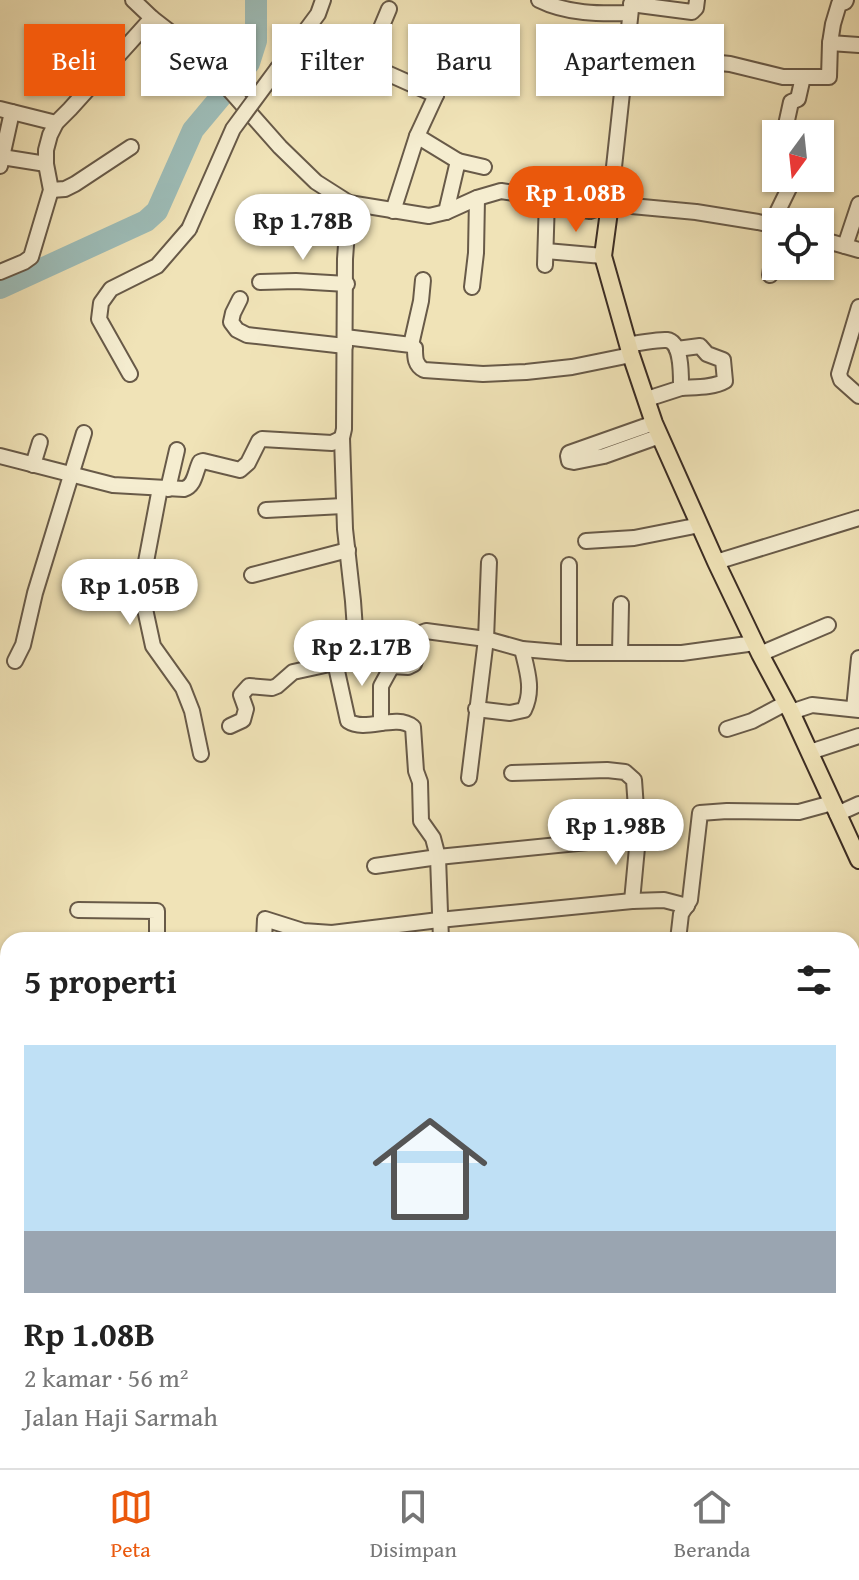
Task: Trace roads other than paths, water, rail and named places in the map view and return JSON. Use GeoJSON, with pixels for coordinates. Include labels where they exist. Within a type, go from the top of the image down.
{"type":"FeatureCollection","features":[{"type":"Feature","properties":{"kind":"main road"},"geometry":{"type":"LineString","coordinates":[[610,204],[603,256],[629,350],[657,429],[716,562],[789,708],[859,859]]}},
{"type":"Feature","properties":{"kind":"street"},"geometry":{"type":"LineString","coordinates":[[133,0],[196,52],[280,147],[316,182],[349,203],[429,216],[501,191],[547,198],[571,208],[590,211],[610,204],[696,212],[762,226]]}},
{"type":"Feature","properties":{"kind":"street"},"geometry":{"type":"LineString","coordinates":[[130,374],[99,319],[101,303],[111,289],[157,266],[189,229],[233,129],[318,14],[323,0]]}},
{"type":"Feature","properties":{"kind":"street"},"geometry":{"type":"LineString","coordinates":[[539,0],[592,14],[631,6],[692,12],[697,0]]}},
{"type":"Feature","properties":{"kind":"street"},"geometry":{"type":"LineString","coordinates":[[724,63],[783,77],[829,77],[833,24],[839,4],[846,0]]}},
{"type":"Feature","properties":{"kind":"street"},"geometry":{"type":"LineString","coordinates":[[389,9],[368,63],[408,83]]}},
{"type":"Feature","properties":{"kind":"street"},"geometry":{"type":"LineString","coordinates":[[0,272],[31,257],[51,190],[46,150],[56,123],[152,18]]}},
{"type":"Feature","properties":{"kind":"street"},"geometry":{"type":"LineString","coordinates":[[830,43],[859,45]]}},
{"type":"Feature","properties":{"kind":"street"},"geometry":{"type":"LineString","coordinates":[[787,120],[791,102],[798,99],[803,77]]}},
{"type":"Feature","properties":{"kind":"street"},"geometry":{"type":"LineString","coordinates":[[393,211],[417,136],[436,96]]}},
{"type":"Feature","properties":{"kind":"street"},"geometry":{"type":"LineString","coordinates":[[610,204],[621,96]]}},
{"type":"Feature","properties":{"kind":"street"},"geometry":{"type":"LineString","coordinates":[[46,164],[1,161],[6,110],[56,123]]}},
{"type":"Feature","properties":{"kind":"street"},"geometry":{"type":"LineString","coordinates":[[417,136],[458,161],[484,167]]}},
{"type":"Feature","properties":{"kind":"street"},"geometry":{"type":"LineString","coordinates":[[51,190],[65,189],[75,184],[131,147]]}},
{"type":"Feature","properties":{"kind":"street"},"geometry":{"type":"LineString","coordinates":[[446,212],[458,161]]}},
{"type":"Feature","properties":{"kind":"street"},"geometry":{"type":"LineString","coordinates":[[472,287],[477,198]]}},
{"type":"Feature","properties":{"kind":"street"},"geometry":{"type":"LineString","coordinates":[[547,198],[546,258],[603,256]]}},
{"type":"Feature","properties":{"kind":"street"},"geometry":{"type":"LineString","coordinates":[[349,203],[345,259],[343,506],[357,658]]}},
{"type":"Feature","properties":{"kind":"street"},"geometry":{"type":"LineString","coordinates":[[852,248],[859,204]]}},
{"type":"Feature","properties":{"kind":"street"},"geometry":{"type":"LineString","coordinates":[[411,345],[423,280]]}},
{"type":"Feature","properties":{"kind":"street"},"geometry":{"type":"LineString","coordinates":[[260,282],[347,284]]}},
{"type":"Feature","properties":{"kind":"street"},"geometry":{"type":"LineString","coordinates":[[240,299],[231,322],[237,330],[247,335],[411,345],[415,348],[416,362],[424,370],[483,374],[572,367],[668,340],[677,349],[681,388]]}},
{"type":"Feature","properties":{"kind":"street"},"geometry":{"type":"LineString","coordinates":[[859,307],[839,374],[841,380],[859,396]]}},
{"type":"Feature","properties":{"kind":"street"},"geometry":{"type":"LineString","coordinates":[[647,399],[681,388],[725,381],[723,360],[707,354],[700,346],[677,349]]}},
{"type":"Feature","properties":{"kind":"street"},"geometry":{"type":"LineString","coordinates":[[657,429],[604,456],[569,461],[569,453],[657,429]]}},
{"type":"Feature","properties":{"kind":"street"},"geometry":{"type":"LineString","coordinates":[[15,661],[23,645],[35,593],[84,433]]}},
{"type":"Feature","properties":{"kind":"street"},"geometry":{"type":"LineString","coordinates":[[0,456],[113,485],[188,488],[200,462],[240,470],[248,463],[262,439],[332,443],[342,438]]}},
{"type":"Feature","properties":{"kind":"street"},"geometry":{"type":"LineString","coordinates":[[33,465],[40,442]]}},
{"type":"Feature","properties":{"kind":"street"},"geometry":{"type":"LineString","coordinates":[[177,450],[145,567],[145,609],[153,646],[183,688],[201,754]]}},
{"type":"Feature","properties":{"kind":"street"},"geometry":{"type":"LineString","coordinates":[[266,510],[343,506]]}},
{"type":"Feature","properties":{"kind":"street"},"geometry":{"type":"LineString","coordinates":[[716,562],[859,518]]}},
{"type":"Feature","properties":{"kind":"street"},"geometry":{"type":"LineString","coordinates":[[586,541],[634,538],[700,525]]}},
{"type":"Feature","properties":{"kind":"street"},"geometry":{"type":"LineString","coordinates":[[252,575],[348,550]]}},
{"type":"Feature","properties":{"kind":"street"},"geometry":{"type":"LineString","coordinates":[[469,778],[486,639],[489,562]]}},
{"type":"Feature","properties":{"kind":"street"},"geometry":{"type":"LineString","coordinates":[[569,565],[569,653]]}},
{"type":"Feature","properties":{"kind":"street"},"geometry":{"type":"LineString","coordinates":[[620,653],[621,604]]}},
{"type":"Feature","properties":{"kind":"street"},"geometry":{"type":"LineString","coordinates":[[230,726],[243,720],[246,709],[241,695],[249,686],[272,688],[293,672],[357,658],[408,667],[414,664],[419,637],[426,631],[486,639],[522,649],[569,653],[682,653],[757,649],[828,625]]}},
{"type":"Feature","properties":{"kind":"street"},"geometry":{"type":"LineString","coordinates":[[476,709],[510,713],[524,710],[530,685],[522,649]]}},
{"type":"Feature","properties":{"kind":"street"},"geometry":{"type":"LineString","coordinates":[[727,729],[789,708],[812,705],[857,709],[859,658]]}},
{"type":"Feature","properties":{"kind":"street"},"geometry":{"type":"LineString","coordinates":[[335,662],[348,721],[354,726],[407,723],[413,727],[421,821],[433,838],[438,857],[440,932]]}},
{"type":"Feature","properties":{"kind":"street"},"geometry":{"type":"LineString","coordinates":[[381,723],[381,686],[392,666]]}},
{"type":"Feature","properties":{"kind":"street"},"geometry":{"type":"LineString","coordinates":[[810,752],[859,736]]}},
{"type":"Feature","properties":{"kind":"street"},"geometry":{"type":"LineString","coordinates":[[512,773],[607,770],[625,772],[634,780],[638,837],[632,901]]}},
{"type":"Feature","properties":{"kind":"street"},"geometry":{"type":"LineString","coordinates":[[679,932],[681,914],[690,900],[700,813],[799,812],[859,804]]}},
{"type":"Feature","properties":{"kind":"street"},"geometry":{"type":"LineString","coordinates":[[375,866],[638,837]]}},
{"type":"Feature","properties":{"kind":"street"},"geometry":{"type":"LineString","coordinates":[[340,932],[632,901],[664,900],[687,906]]}},
{"type":"Feature","properties":{"kind":"street"},"geometry":{"type":"LineString","coordinates":[[78,910],[157,911],[157,932]]}},
{"type":"Feature","properties":{"kind":"street"},"geometry":{"type":"LineString","coordinates":[[264,932],[265,919],[303,931],[318,932]]}},
{"type":"Feature","properties":{"kind":"waterway"},"geometry":{"type":"LineString","coordinates":[[0,288],[146,221],[157,211],[193,130],[249,63],[256,41],[256,0]]}}]}
